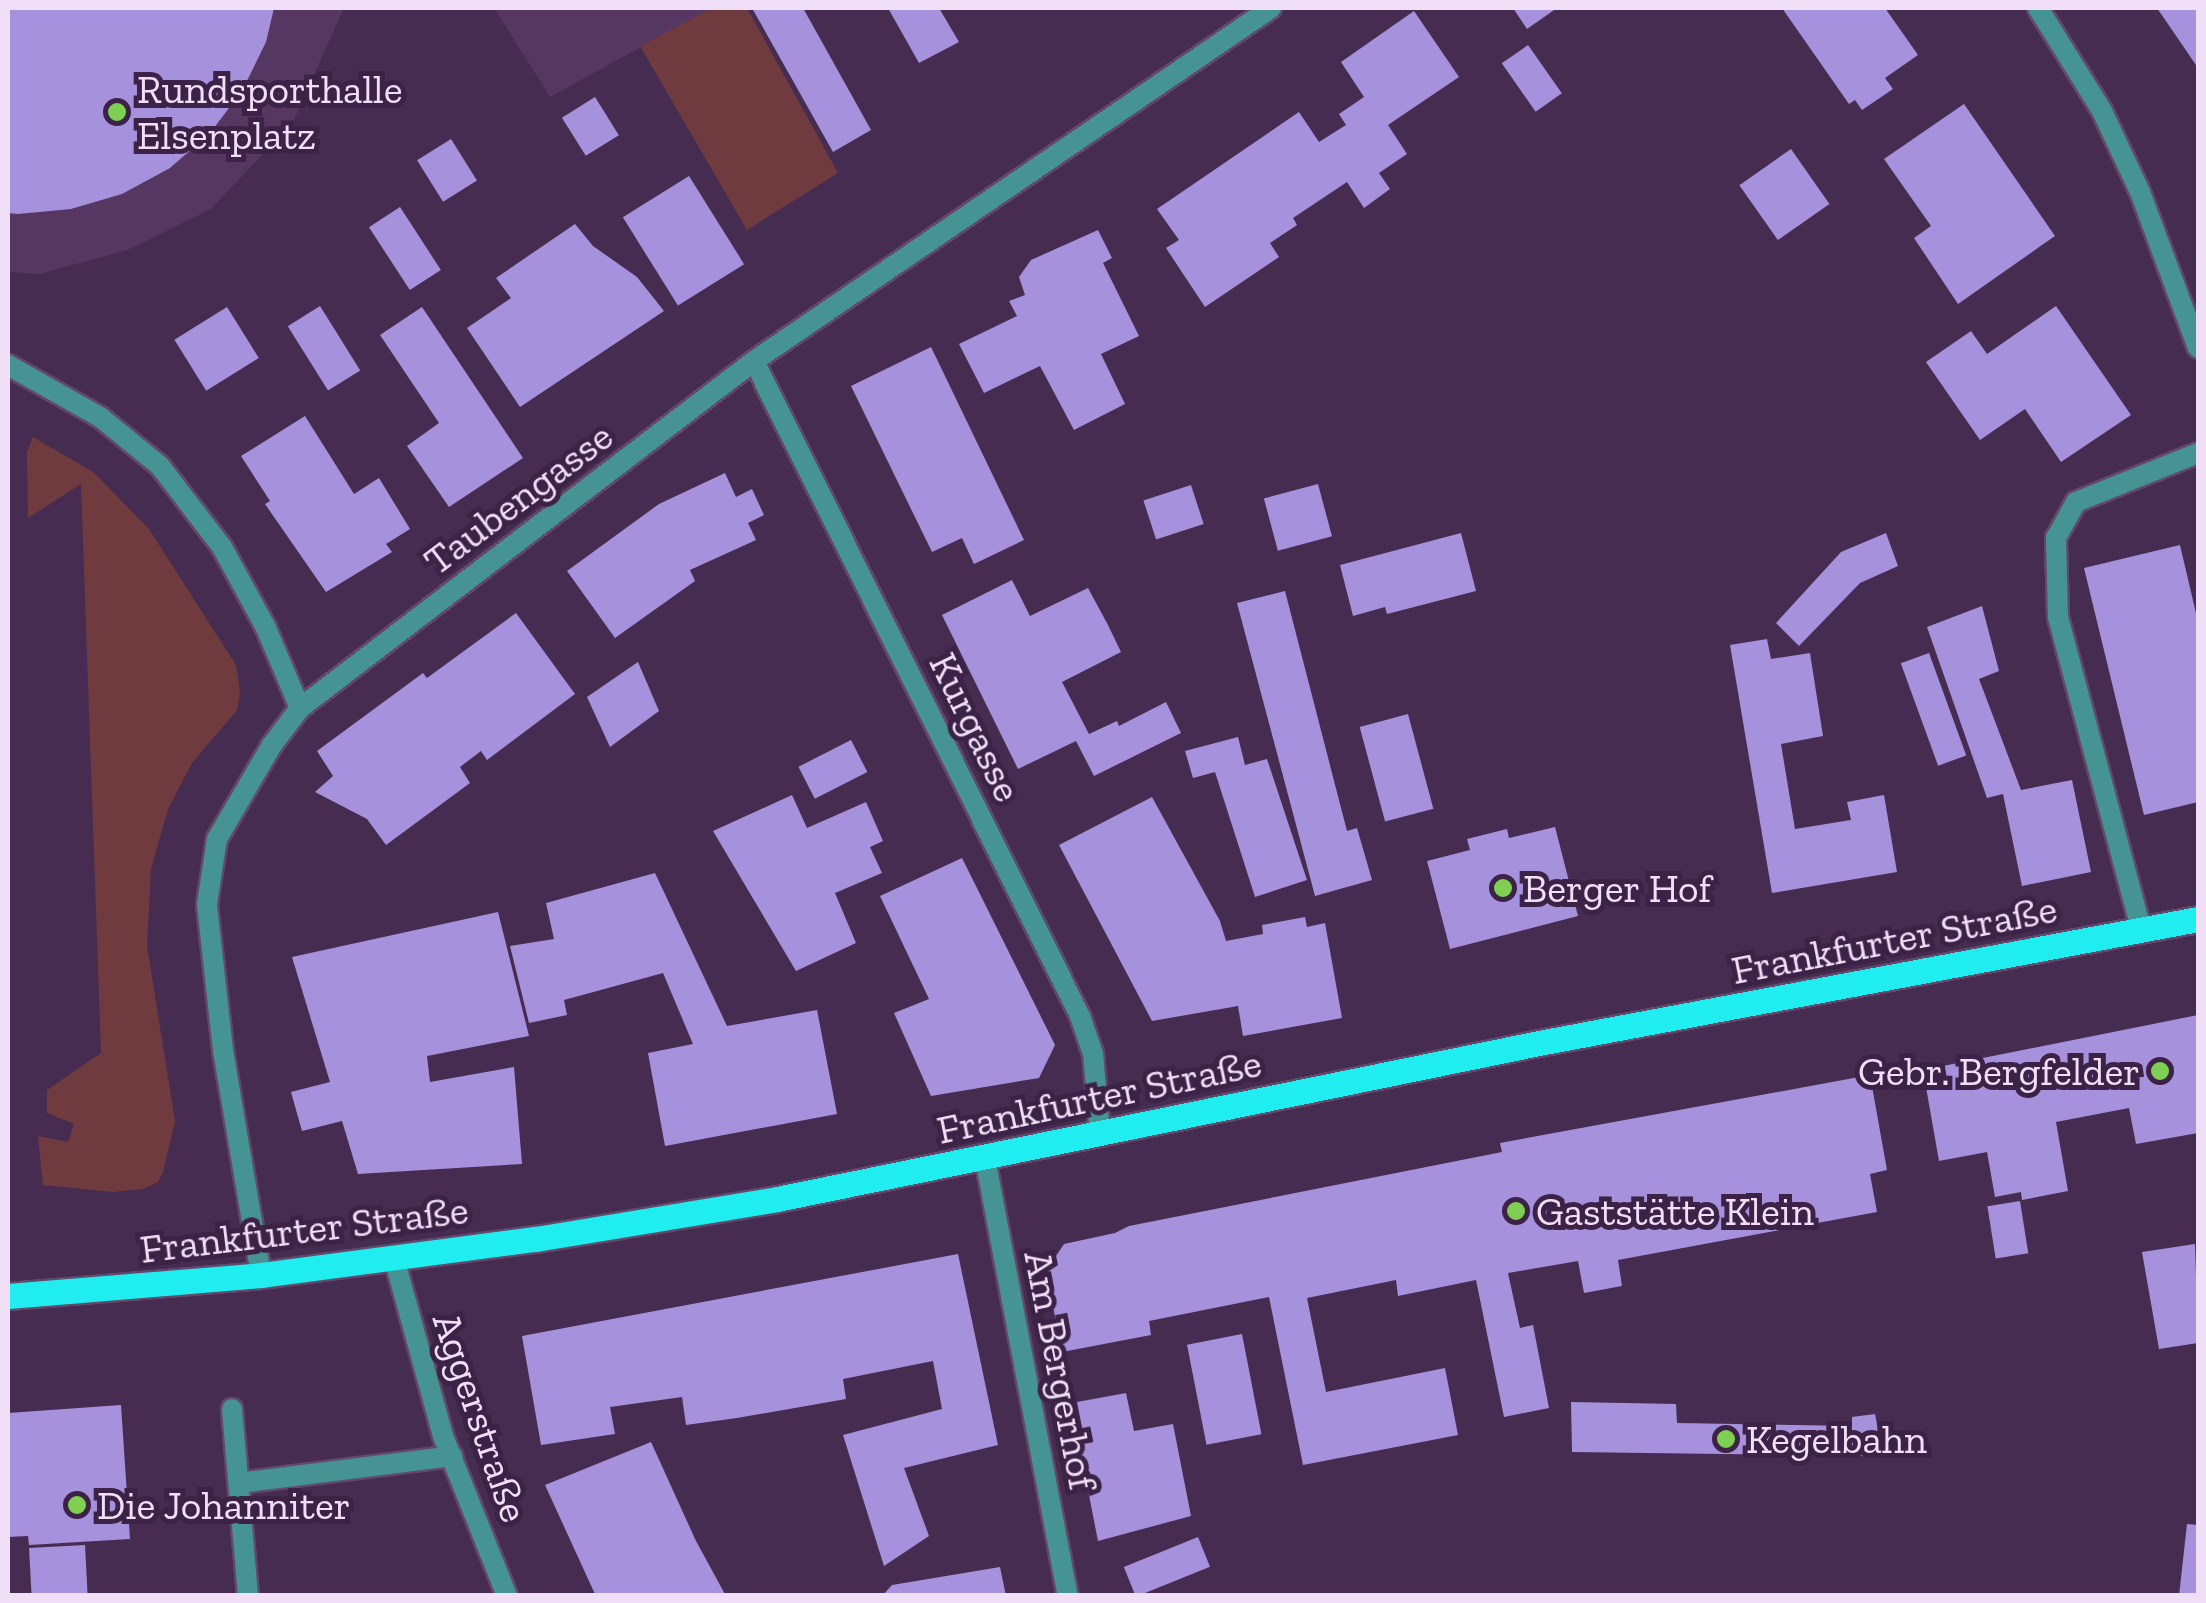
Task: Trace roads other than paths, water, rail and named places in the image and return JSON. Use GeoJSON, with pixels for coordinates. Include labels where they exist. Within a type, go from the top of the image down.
{"type":"FeatureCollection","features":[{"type":"Feature","properties":{"kind":"main road","name":"Frankfurter Straße"},"geometry":{"type":"LineString","coordinates":[[8,1296],[261,1275],[776,1199],[1544,1042],[2198,919]]}},
{"type":"Feature","properties":{"kind":"street","name":"Taubengasse"},"geometry":{"type":"LineString","coordinates":[[261,1275],[223,1050],[207,904],[218,838],[272,745],[300,708],[754,361],[1271,8]]}},
{"type":"Feature","properties":{"kind":"street"},"geometry":{"type":"LineString","coordinates":[[2038,8],[2102,110],[2140,192],[2198,348]]}},
{"type":"Feature","properties":{"kind":"street","name":"Kurgasse"},"geometry":{"type":"LineString","coordinates":[[754,361],[1080,1016],[1093,1053],[1100,1134]]}},
{"type":"Feature","properties":{"kind":"street"},"geometry":{"type":"LineString","coordinates":[[8,365],[100,417],[160,466],[222,547],[266,628],[300,708]]}},
{"type":"Feature","properties":{"kind":"street"},"geometry":{"type":"LineString","coordinates":[[2141,930],[2058,616],[2056,538],[2076,502],[2198,453]]}},
{"type":"Feature","properties":{"kind":"street","name":"Am Bergerhof"},"geometry":{"type":"LineString","coordinates":[[985,1158],[1068,1596]]}},
{"type":"Feature","properties":{"kind":"street","name":"Aggerstraße"},"geometry":{"type":"LineString","coordinates":[[394,1258],[425,1378],[507,1596]]}},
{"type":"Feature","properties":{"kind":"street"},"geometry":{"type":"LineString","coordinates":[[232,1409],[248,1596]]}},
{"type":"Feature","properties":{"kind":"street"},"geometry":{"type":"LineString","coordinates":[[238,1483],[452,1456]]}},
{"type":"Feature","properties":{"kind":"place","name":"Rundsporthalle Elsenplatz"},"geometry":{"type":"Point","coordinates":[117,112]}},
{"type":"Feature","properties":{"kind":"place","name":"Berger Hof"},"geometry":{"type":"Point","coordinates":[1503,888]}},
{"type":"Feature","properties":{"kind":"place","name":"Gebr. Bergfelder"},"geometry":{"type":"Point","coordinates":[2160,1071]}},
{"type":"Feature","properties":{"kind":"place","name":"Gaststätte Klein"},"geometry":{"type":"Point","coordinates":[1516,1211]}},
{"type":"Feature","properties":{"kind":"place","name":"Kegelbahn"},"geometry":{"type":"Point","coordinates":[1726,1439]}},
{"type":"Feature","properties":{"kind":"place","name":"Die Johanniter"},"geometry":{"type":"Point","coordinates":[77,1505]}}]}
